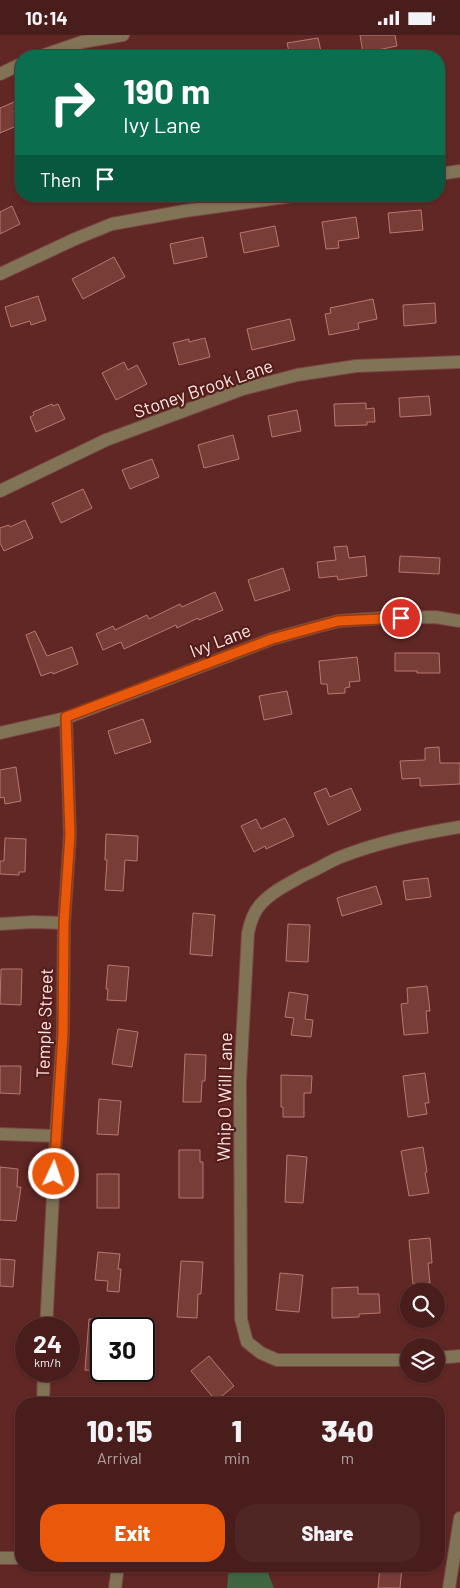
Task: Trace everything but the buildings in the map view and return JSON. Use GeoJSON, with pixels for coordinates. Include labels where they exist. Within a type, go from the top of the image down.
{"type":"FeatureCollection","features":[{"type":"Feature","properties":{"kind":"street"},"geometry":{"type":"LineString","coordinates":[[57,50],[82,41],[122,35]]}},
{"type":"Feature","properties":{"kind":"street"},"geometry":{"type":"LineString","coordinates":[[0,74],[15,67]]}},
{"type":"Feature","properties":{"kind":"street"},"geometry":{"type":"LineString","coordinates":[[445,173],[460,171]]}},
{"type":"Feature","properties":{"kind":"street"},"geometry":{"type":"LineString","coordinates":[[0,274],[112,224],[250,202]]}},
{"type":"Feature","properties":{"kind":"street","name":"Stoney Brook Lane"},"geometry":{"type":"LineString","coordinates":[[0,491],[106,441],[243,389],[297,375],[356,366],[460,362]]}},
{"type":"Feature","properties":{"kind":"street","name":"Ivy Lane"},"geometry":{"type":"LineString","coordinates":[[0,733],[66,717],[272,639],[338,621],[435,617],[460,621]]}},
{"type":"Feature","properties":{"kind":"street","name":"Temple Street"},"geometry":{"type":"LineString","coordinates":[[47,1317],[63,1033],[64,923],[70,835],[66,717]]}},
{"type":"Feature","properties":{"kind":"street","name":"Whip O Will Lane"},"geometry":{"type":"LineString","coordinates":[[400,1360],[277,1360],[254,1349],[244,1334],[241,1319],[240,1081],[248,933],[254,913],[267,899],[288,884],[337,859],[373,845],[409,835],[460,827]]}},
{"type":"Feature","properties":{"kind":"street"},"geometry":{"type":"LineString","coordinates":[[0,923],[64,923]]}},
{"type":"Feature","properties":{"kind":"street"},"geometry":{"type":"LineString","coordinates":[[0,1134],[56,1136]]}},
{"type":"Feature","properties":{"kind":"street"},"geometry":{"type":"LineString","coordinates":[[445,1358],[460,1356]]}},
{"type":"Feature","properties":{"kind":"street"},"geometry":{"type":"LineString","coordinates":[[43,1397],[44,1382]]}},
{"type":"Feature","properties":{"kind":"street"},"geometry":{"type":"LineString","coordinates":[[449,1588],[460,1518]]}},
{"type":"Feature","properties":{"kind":"street"},"geometry":{"type":"LineString","coordinates":[[0,1558],[15,1559]]}},
{"type":"Feature","properties":{"kind":"street"},"geometry":{"type":"LineString","coordinates":[[115,1588],[117,1572]]}},
{"type":"Feature","properties":{"kind":"green space"},"geometry":{"type":"Polygon","coordinates":[[[228,1572],[268,1572],[274,1588],[227,1588],[228,1572]]]}},
{"type":"Feature","properties":{"kind":"route"},"geometry":{"type":"LineString","coordinates":[[54,1174],[63,1033],[64,923],[70,835],[66,717],[213,663],[272,639],[338,621],[401,618]]}}]}
